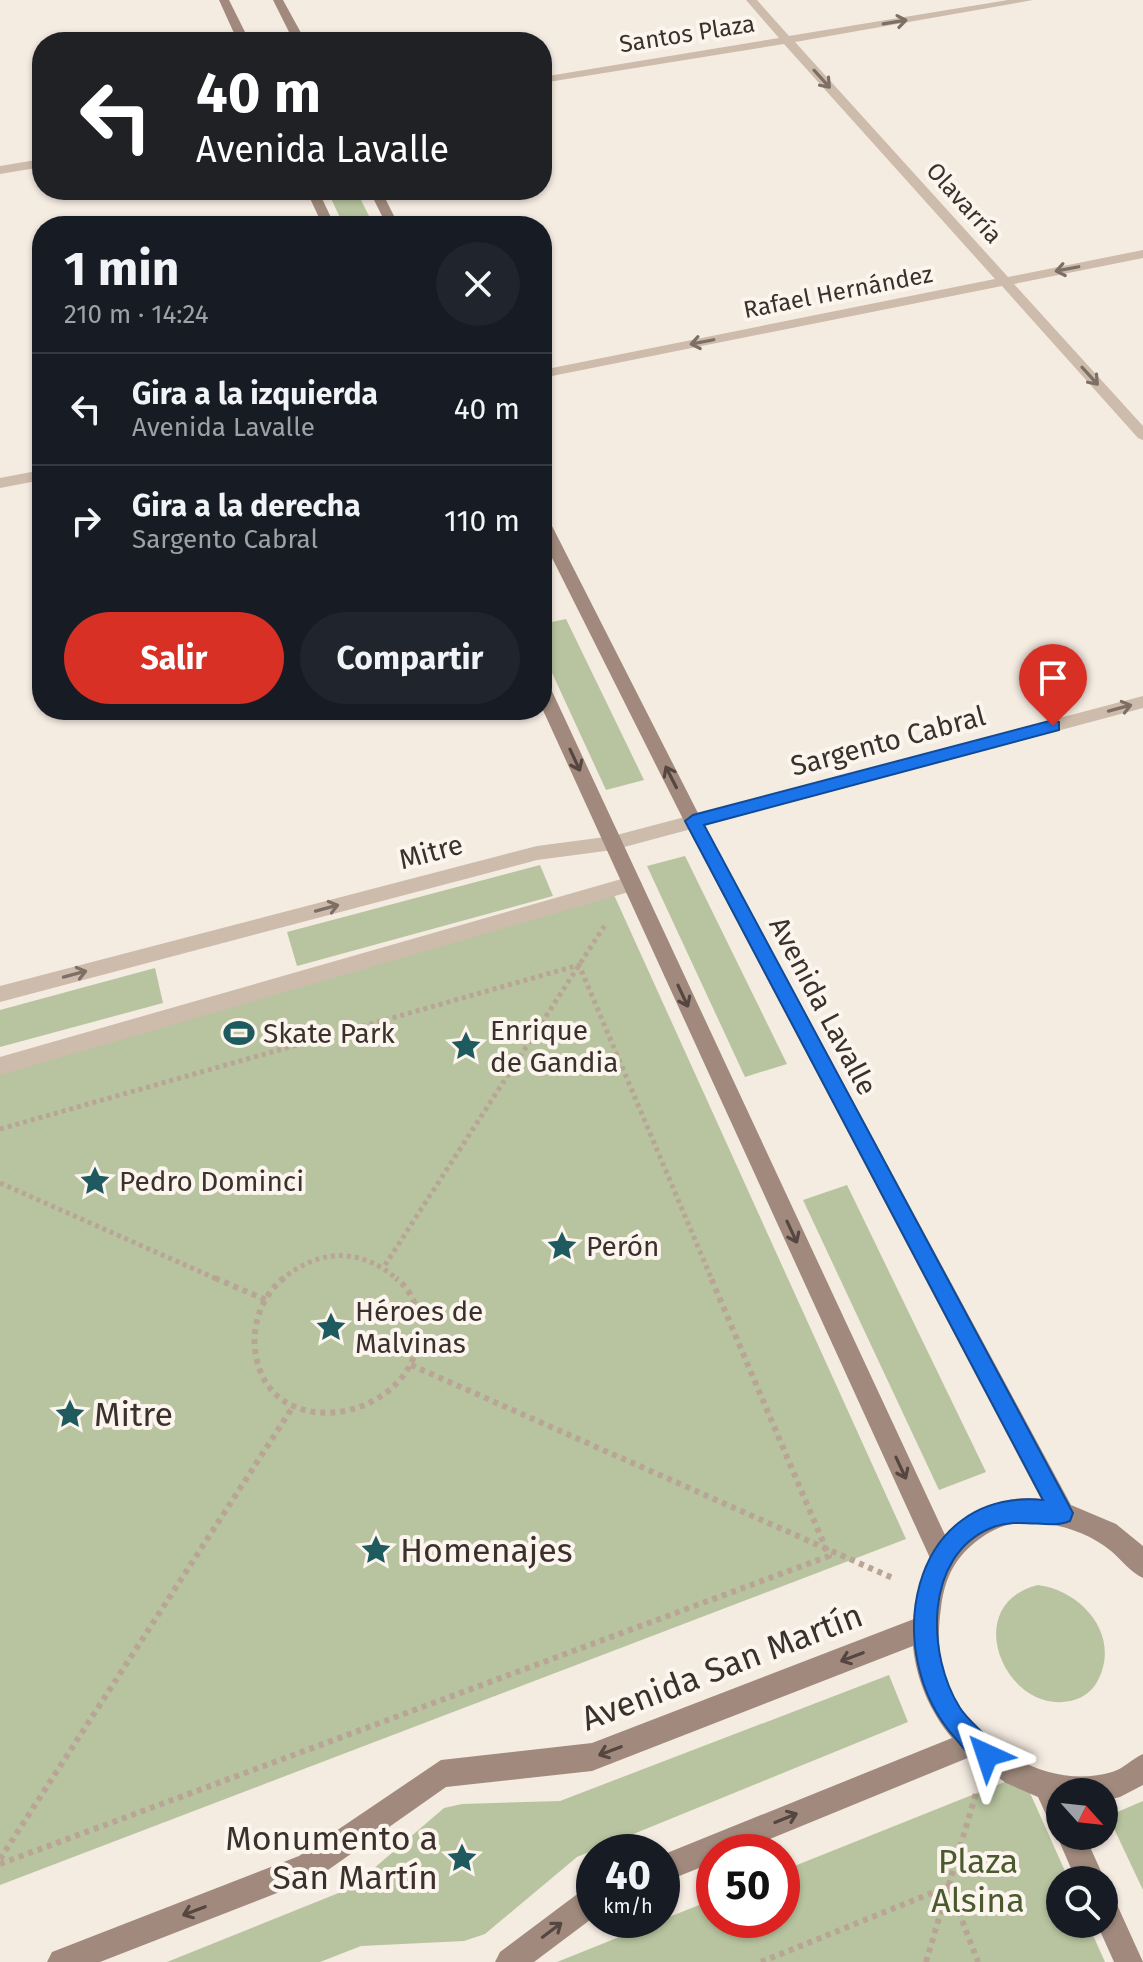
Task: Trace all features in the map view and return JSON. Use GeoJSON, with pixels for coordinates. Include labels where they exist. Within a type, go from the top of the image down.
{"type":"FeatureCollection","features":[{"type":"Feature","properties":{"kind":"main road"},"geometry":{"type":"LineString","coordinates":[[224,0],[239,32]]}},
{"type":"Feature","properties":{"kind":"main road"},"geometry":{"type":"LineString","coordinates":[[278,0],[295,32]]}},
{"type":"Feature","properties":{"kind":"main road","name":"Avenida Lavalle"},"geometry":{"type":"LineString","coordinates":[[552,542],[693,821],[1062,1513]]}},
{"type":"Feature","properties":{"kind":"main road"},"geometry":{"type":"LineString","coordinates":[[552,711],[943,1559]]}},
{"type":"Feature","properties":{"kind":"main road"},"geometry":{"type":"LineString","coordinates":[[1046,1785],[1031,1782],[981,1748],[952,1717],[931,1671],[925,1628],[931,1579],[952,1544],[983,1519],[1020,1509],[1062,1513],[1099,1528],[1138,1553]]}},
{"type":"Feature","properties":{"kind":"main road","name":"Avenida San Martín"},"geometry":{"type":"LineString","coordinates":[[62,1962],[308,1867],[441,1774],[592,1757],[925,1628]]}},
{"type":"Feature","properties":{"kind":"main road"},"geometry":{"type":"LineString","coordinates":[[680,1862],[981,1748]]}},
{"type":"Feature","properties":{"kind":"main road"},"geometry":{"type":"LineString","coordinates":[[1118,1784],[1143,1768]]}},
{"type":"Feature","properties":{"kind":"main road"},"geometry":{"type":"LineString","coordinates":[[510,1962],[576,1912]]}},
{"type":"Feature","properties":{"kind":"main road"},"geometry":{"type":"LineString","coordinates":[[1118,1938],[1129,1962]]}},
{"type":"Feature","properties":{"kind":"street","name":"Olavarría"},"geometry":{"type":"LineString","coordinates":[[751,0],[1143,435]]}},
{"type":"Feature","properties":{"kind":"street","name":"Santos Plaza"},"geometry":{"type":"LineString","coordinates":[[552,78],[1028,0]]}},
{"type":"Feature","properties":{"kind":"street"},"geometry":{"type":"LineString","coordinates":[[0,170],[32,165]]}},
{"type":"Feature","properties":{"kind":"street","name":"Rafael Hernández"},"geometry":{"type":"LineString","coordinates":[[552,372],[1143,254]]}},
{"type":"Feature","properties":{"kind":"street"},"geometry":{"type":"LineString","coordinates":[[0,483],[32,477]]}},
{"type":"Feature","properties":{"kind":"street","name":"Sargento Cabral"},"geometry":{"type":"LineString","coordinates":[[693,821],[1143,702]]}},
{"type":"Feature","properties":{"kind":"street","name":"Mitre"},"geometry":{"type":"LineString","coordinates":[[0,994],[537,853],[613,843],[693,821]]}},
{"type":"Feature","properties":{"kind":"street"},"geometry":{"type":"LineString","coordinates":[[0,1066],[632,884]]}},
{"type":"Feature","properties":{"kind":"path"},"geometry":{"type":"LineString","coordinates":[[385,1265],[632,884]]}},
{"type":"Feature","properties":{"kind":"path"},"geometry":{"type":"LineString","coordinates":[[0,1129],[579,965]]}},
{"type":"Feature","properties":{"kind":"path"},"geometry":{"type":"LineString","coordinates":[[0,1862],[829,1556],[579,965]]}},
{"type":"Feature","properties":{"kind":"path"},"geometry":{"type":"LineString","coordinates":[[0,1183],[266,1300]]}},
{"type":"Feature","properties":{"kind":"path"},"geometry":{"type":"LineString","coordinates":[[347,1254],[373,1259],[396,1272],[411,1291],[420,1314],[420,1340],[411,1365],[387,1394],[354,1412],[317,1414],[284,1401],[266,1384],[256,1362],[254,1337],[259,1312],[266,1300],[294,1269],[320,1258],[347,1254]]}},
{"type":"Feature","properties":{"kind":"path"},"geometry":{"type":"LineString","coordinates":[[411,1365],[929,1594]]}},
{"type":"Feature","properties":{"kind":"path"},"geometry":{"type":"LineString","coordinates":[[0,1862],[294,1405]]}},
{"type":"Feature","properties":{"kind":"path"},"geometry":{"type":"LineString","coordinates":[[926,1962],[949,1886],[981,1748]]}},
{"type":"Feature","properties":{"kind":"path"},"geometry":{"type":"LineString","coordinates":[[761,1962],[949,1886]]}},
{"type":"Feature","properties":{"kind":"path"},"geometry":{"type":"LineString","coordinates":[[949,1886],[978,1962]]}},
{"type":"Feature","properties":{"kind":"green space"},"geometry":{"type":"Polygon","coordinates":[[[332,200],[361,200],[369,216],[339,216],[332,200]]]}},
{"type":"Feature","properties":{"kind":"green space"},"geometry":{"type":"Polygon","coordinates":[[[566,619],[644,780],[606,790],[552,673],[552,622],[566,619]]]}},
{"type":"Feature","properties":{"kind":"green space"},"geometry":{"type":"Polygon","coordinates":[[[685,856],[787,1064],[745,1077],[647,866],[685,856]]]}},
{"type":"Feature","properties":{"kind":"green space"},"geometry":{"type":"Polygon","coordinates":[[[540,865],[553,896],[297,966],[287,932],[540,865]]]}},
{"type":"Feature","properties":{"kind":"green space"},"geometry":{"type":"Polygon","coordinates":[[[614,895],[906,1539],[0,1885],[0,1067],[614,895]]]}},
{"type":"Feature","properties":{"kind":"green space"},"geometry":{"type":"Polygon","coordinates":[[[155,968],[163,1003],[0,1047],[0,1010],[155,968]]]}},
{"type":"Feature","properties":{"kind":"green space"},"geometry":{"type":"Polygon","coordinates":[[[847,1185],[986,1472],[939,1490],[803,1200],[847,1185]]]}},
{"type":"Feature","properties":{"kind":"green space"},"geometry":{"type":"Polygon","coordinates":[[[1038,1585],[1070,1596],[1094,1619],[1101,1633],[1105,1649],[1097,1682],[1087,1693],[1074,1700],[1050,1701],[1029,1693],[1012,1677],[1000,1657],[996,1635],[1000,1614],[1014,1596],[1038,1585]]]}},
{"type":"Feature","properties":{"kind":"green space"},"geometry":{"type":"Polygon","coordinates":[[[889,1675],[908,1722],[633,1834],[576,1834],[576,1858],[485,1934],[464,1941],[361,1946],[320,1962],[167,1962],[351,1888],[444,1808],[462,1804],[560,1801],[889,1675]]]}},
{"type":"Feature","properties":{"kind":"green space","name":"Plaza Alsina"},"geometry":{"type":"Polygon","coordinates":[[[1022,1775],[1046,1829],[1046,1850],[1056,1850],[1063,1866],[1046,1866],[1046,1938],[1094,1938],[1105,1962],[557,1962],[617,1938],[680,1938],[680,1913],[696,1906],[696,1938],[800,1938],[800,1864],[1022,1775]]]}},
{"type":"Feature","properties":{"kind":"green space"},"geometry":{"type":"Polygon","coordinates":[[[1143,1801],[1143,1890],[1118,1837],[1118,1812],[1143,1801]]]}},
{"type":"Feature","properties":{"kind":"place","name":"Skate Park"},"geometry":{"type":"Point","coordinates":[239,1033]}},
{"type":"Feature","properties":{"kind":"place","name":"Enrique de Gandia"},"geometry":{"type":"Point","coordinates":[466,1046]}},
{"type":"Feature","properties":{"kind":"place","name":"Pedro Dominci"},"geometry":{"type":"Point","coordinates":[95,1181]}},
{"type":"Feature","properties":{"kind":"place","name":"Perón"},"geometry":{"type":"Point","coordinates":[562,1246]}},
{"type":"Feature","properties":{"kind":"place","name":"Héroes de Malvinas"},"geometry":{"type":"Point","coordinates":[331,1327]}},
{"type":"Feature","properties":{"kind":"place","name":"Mitre"},"geometry":{"type":"Point","coordinates":[70,1414]}},
{"type":"Feature","properties":{"kind":"place","name":"Homenajes"},"geometry":{"type":"Point","coordinates":[376,1550]}},
{"type":"Feature","properties":{"kind":"place","name":"Monumento a San Martín"},"geometry":{"type":"Point","coordinates":[462,1858]}},
{"type":"Feature","properties":{"kind":"route"},"geometry":{"type":"LineString","coordinates":[[987,1755],[952,1717],[931,1671],[925,1628],[931,1579],[952,1544],[983,1519],[1020,1509],[1062,1513],[693,821],[1053,726]]}}]}
